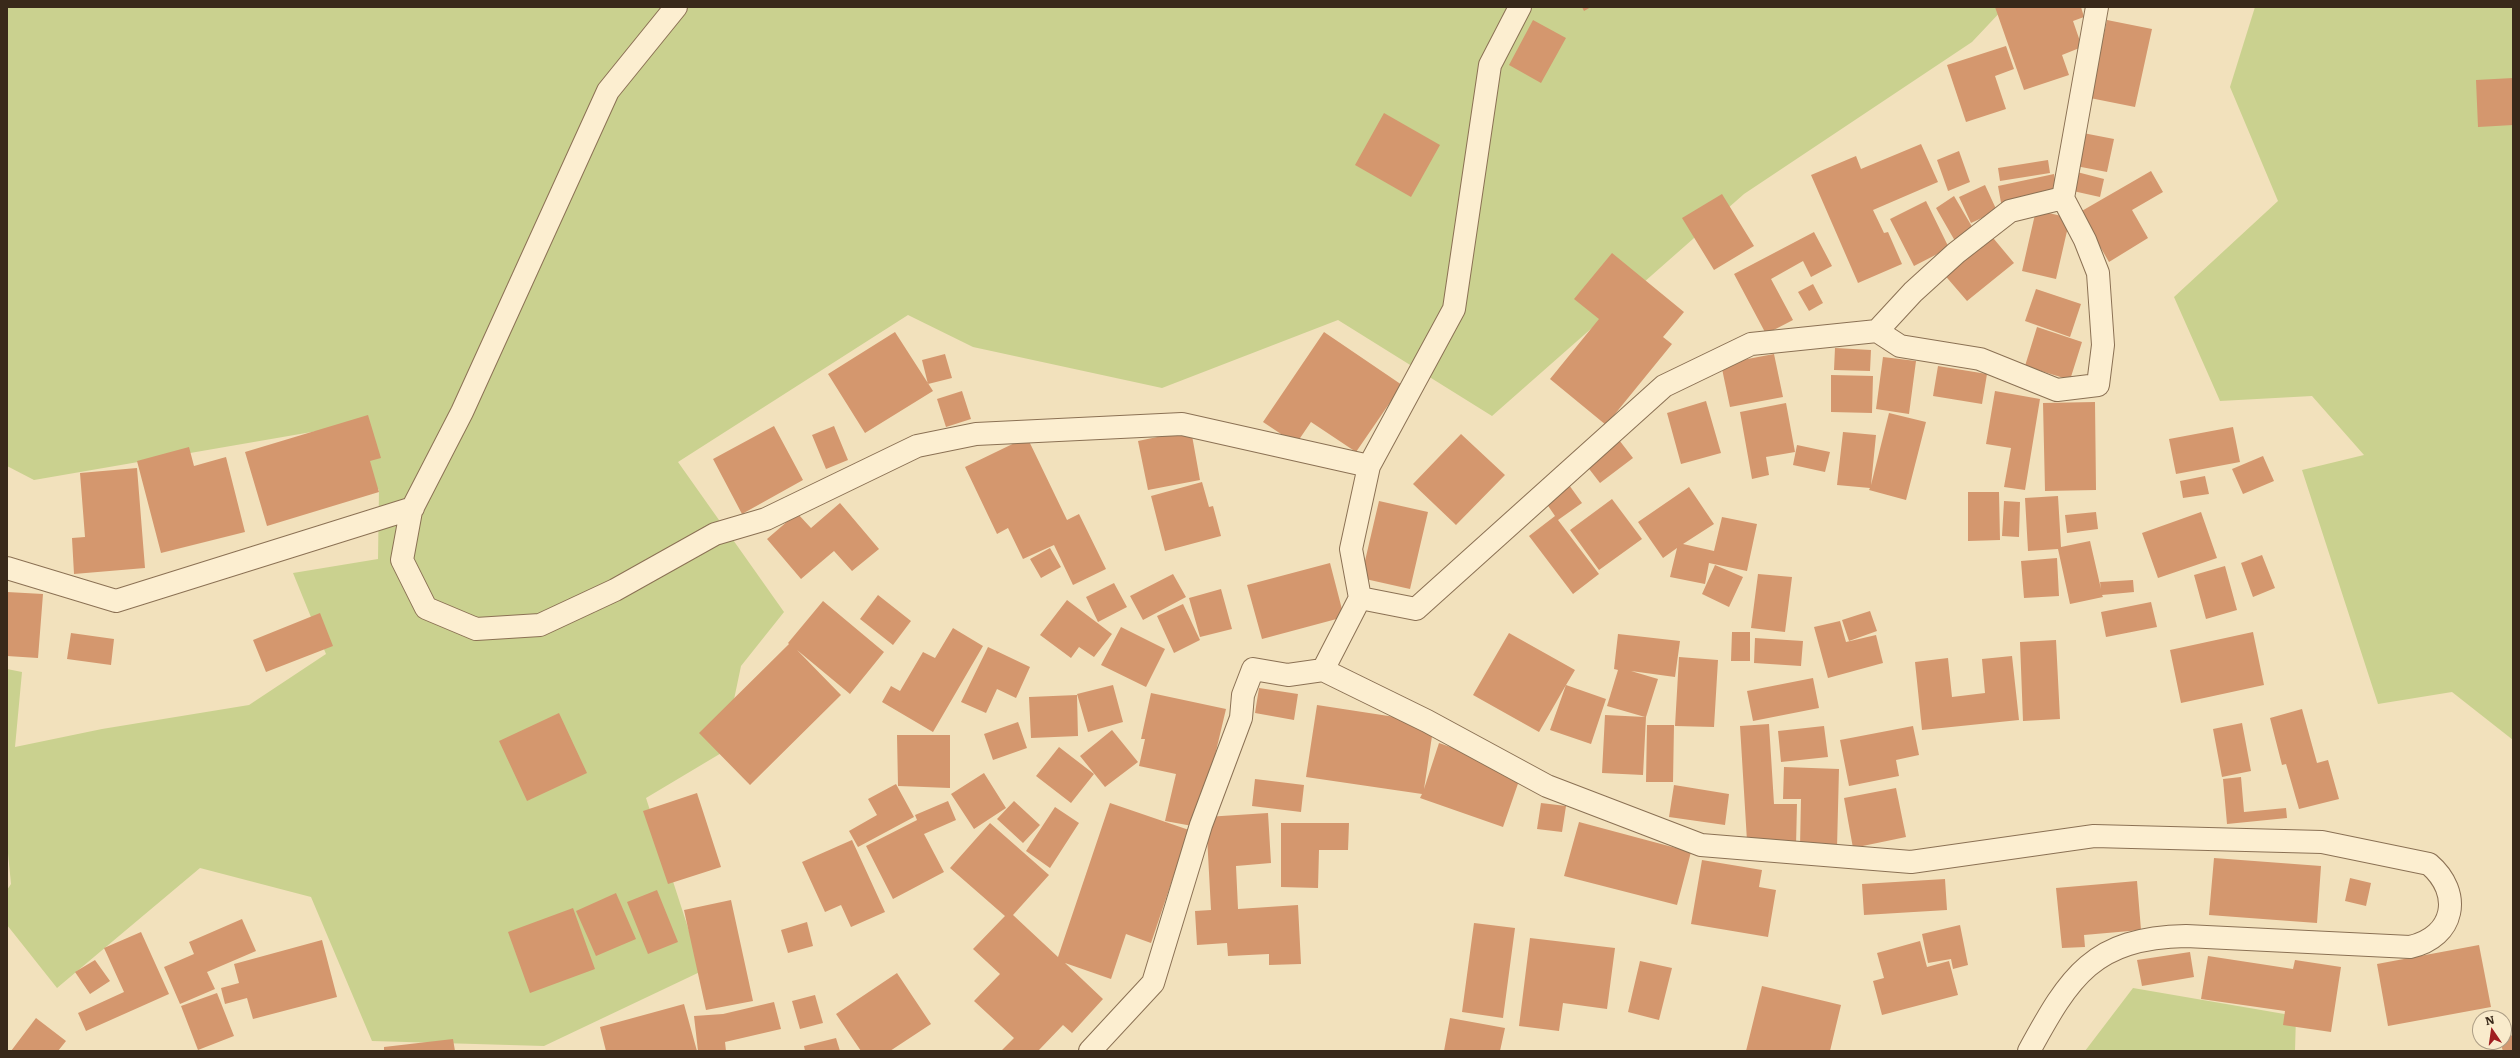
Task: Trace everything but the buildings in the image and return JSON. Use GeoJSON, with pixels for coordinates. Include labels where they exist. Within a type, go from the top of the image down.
{"type":"FeatureCollection","features":[{"type":"Feature","properties":{"kind":"street"},"geometry":{"type":"LineString","coordinates":[[676,7],[608,91],[462,412],[413,508],[402,560],[426,608],[476,629],[540,625],[615,590],[715,534],[766,519],[917,446],[976,434],[1182,424],[1368,466]]}},
{"type":"Feature","properties":{"kind":"street"},"geometry":{"type":"LineString","coordinates":[[1323,670],[1360,598],[1351,549],[1368,466],[1454,309],[1490,65],[1520,7]]}},
{"type":"Feature","properties":{"kind":"street"},"geometry":{"type":"LineString","coordinates":[[1360,598],[1416,609],[1664,386],[1751,344],[1877,331],[1900,346],[1980,359],[2057,390],[2098,385],[2103,345],[2098,273],[2085,240],[2063,198],[2097,7]]}},
{"type":"Feature","properties":{"kind":"street"},"geometry":{"type":"LineString","coordinates":[[1877,331],[1913,292],[1956,253],[2010,211],[2063,198]]}},
{"type":"Feature","properties":{"kind":"street"},"geometry":{"type":"LineString","coordinates":[[7,568],[116,601],[413,508]]}},
{"type":"Feature","properties":{"kind":"street"},"geometry":{"type":"LineString","coordinates":[[1090,1051],[1153,983],[1201,825],[1241,718],[1243,695],[1253,670],[1288,675],[1323,670],[1427,721],[1547,786],[1701,845],[1911,862],[2094,836],[2322,842],[2429,864],[2440,875],[2448,887],[2450,908],[2444,926],[2429,940],[2410,947],[2186,936],[2155,936],[2126,944],[2099,958],[2076,977],[2057,1000],[2028,1051]]}},
{"type":"Feature","properties":{"kind":"green space"},"geometry":{"type":"Polygon","coordinates":[[[7,7],[2005,7],[1972,42],[1744,194],[1492,416],[1338,320],[1162,388],[973,347],[908,315],[678,462],[784,612],[741,666],[723,752],[646,798],[702,971],[544,1046],[372,1041],[311,897],[200,868],[57,988],[7,925],[7,890],[11,884],[7,843],[7,669],[22,672],[15,747],[102,729],[249,705],[326,654],[293,573],[378,559],[379,490],[329,429],[34,480],[7,466],[7,7]]]}},
{"type":"Feature","properties":{"kind":"green space"},"geometry":{"type":"Polygon","coordinates":[[[2255,7],[2513,7],[2513,740],[2452,692],[2378,704],[2302,470],[2364,455],[2312,396],[2220,401],[2174,297],[2278,201],[2230,87],[2255,7]]]}},
{"type":"Feature","properties":{"kind":"green space"},"geometry":{"type":"Polygon","coordinates":[[[2133,988],[2296,1016],[2295,1051],[2085,1051],[2133,988]]]}}]}
